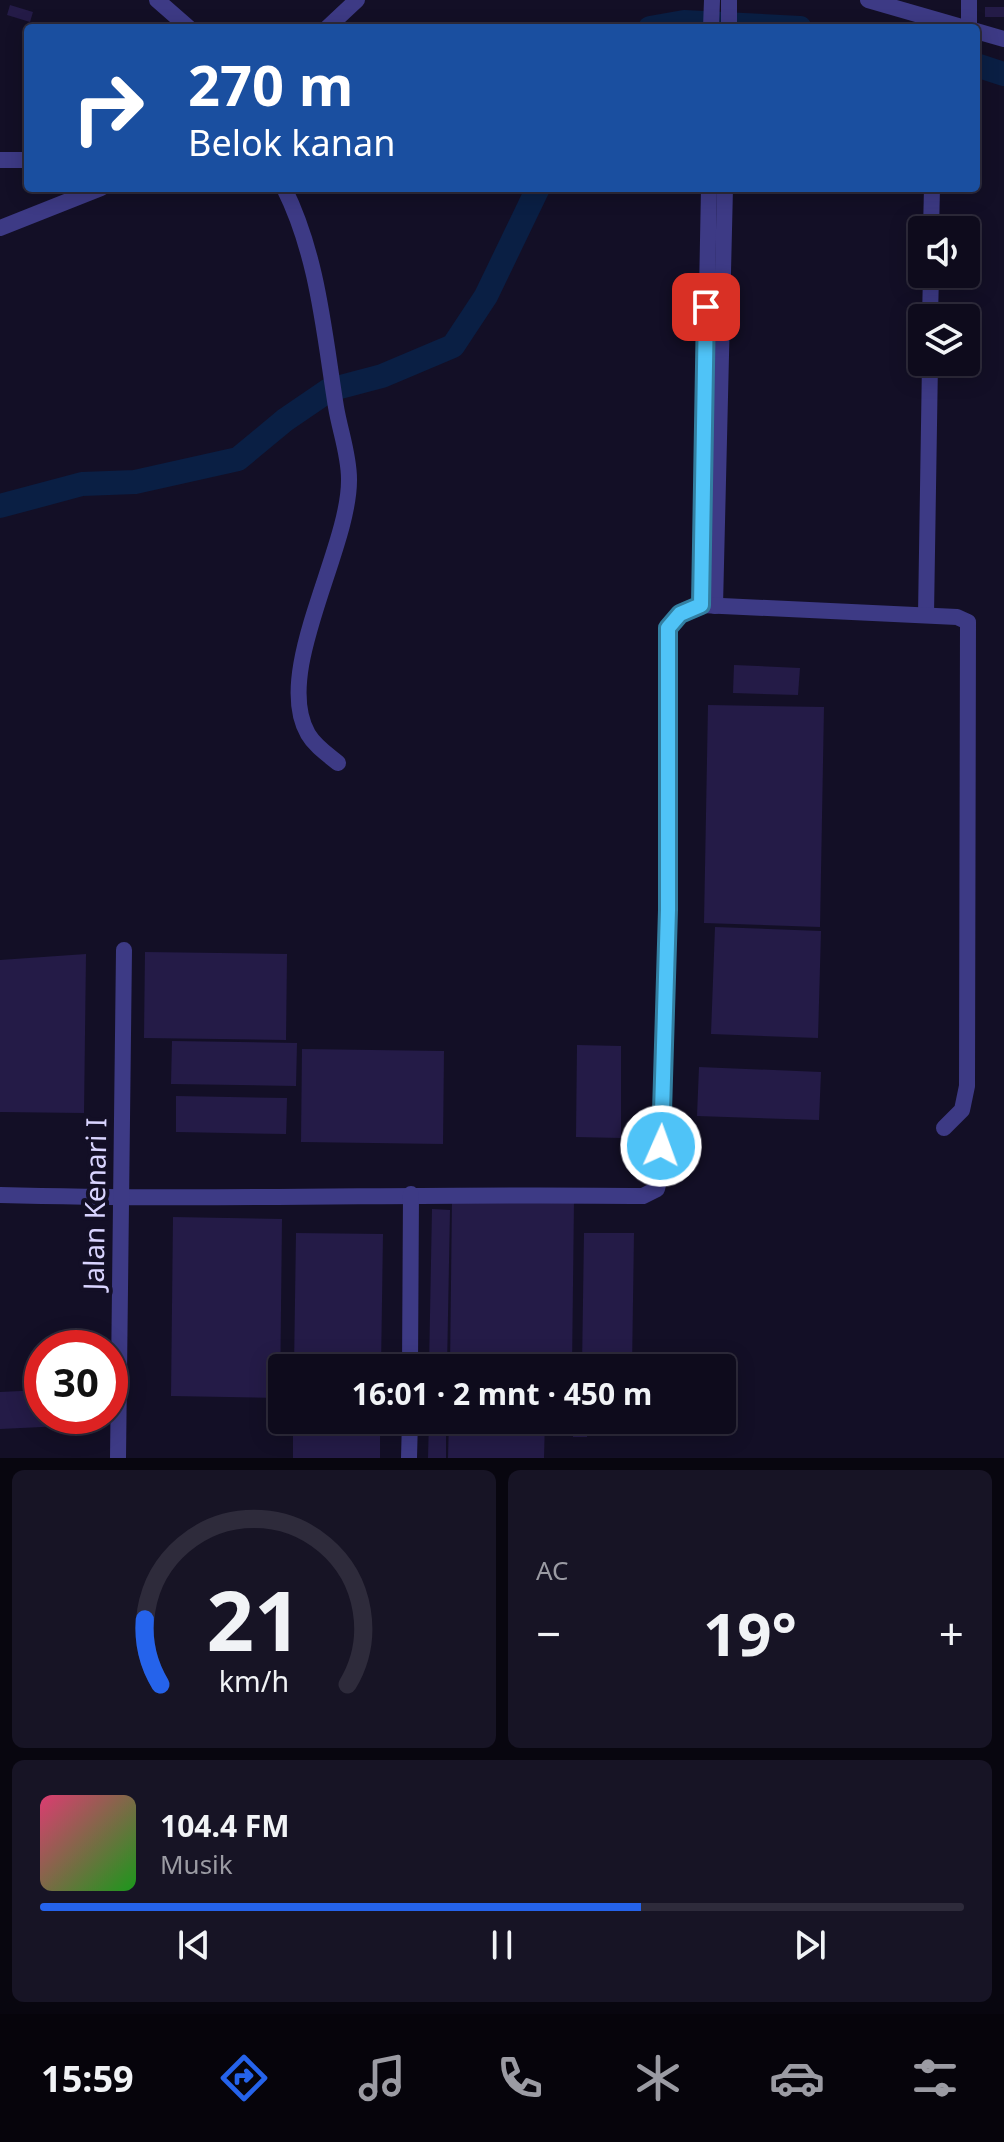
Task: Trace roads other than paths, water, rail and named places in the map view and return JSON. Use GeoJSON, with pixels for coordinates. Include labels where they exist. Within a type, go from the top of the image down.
{"type":"FeatureCollection","features":[{"type":"Feature","properties":{"kind":"street"},"geometry":{"type":"LineString","coordinates":[[157,0],[184,24]]}},
{"type":"Feature","properties":{"kind":"street"},"geometry":{"type":"LineString","coordinates":[[331,24],[357,0]]}},
{"type":"Feature","properties":{"kind":"street"},"geometry":{"type":"LineString","coordinates":[[711,24],[712,0]]}},
{"type":"Feature","properties":{"kind":"street"},"geometry":{"type":"LineString","coordinates":[[729,0],[729,24]]}},
{"type":"Feature","properties":{"kind":"street"},"geometry":{"type":"LineString","coordinates":[[868,0],[896,3],[956,24]]}},
{"type":"Feature","properties":{"kind":"street"},"geometry":{"type":"LineString","coordinates":[[967,24],[969,0]]}},
{"type":"Feature","properties":{"kind":"street"},"geometry":{"type":"LineString","coordinates":[[980,32],[1004,39]]}},
{"type":"Feature","properties":{"kind":"street"},"geometry":{"type":"LineString","coordinates":[[0,160],[24,160]]}},
{"type":"Feature","properties":{"kind":"street"},"geometry":{"type":"LineString","coordinates":[[0,228],[91,192]]}},
{"type":"Feature","properties":{"kind":"street"},"geometry":{"type":"LineString","coordinates":[[285,192],[316,283],[349,479],[345,517],[312,625],[298,691],[299,708],[309,735],[338,763]]}},
{"type":"Feature","properties":{"kind":"street"},"geometry":{"type":"LineString","coordinates":[[708,606],[709,192]]}},
{"type":"Feature","properties":{"kind":"street"},"geometry":{"type":"LineString","coordinates":[[708,606],[725,192]]}},
{"type":"Feature","properties":{"kind":"street"},"geometry":{"type":"LineString","coordinates":[[931,216],[932,192]]}},
{"type":"Feature","properties":{"kind":"street"},"geometry":{"type":"LineString","coordinates":[[926,615],[930,376]]}},
{"type":"Feature","properties":{"kind":"street"},"geometry":{"type":"LineString","coordinates":[[0,1195],[121,1198],[411,1194],[643,1196],[657,1189],[660,1176],[668,910],[668,628],[680,614],[708,606],[926,615],[957,617],[968,622],[971,635],[967,1086],[962,1110],[944,1128]]}},
{"type":"Feature","properties":{"kind":"street","name":"Jalan Kenari I"},"geometry":{"type":"LineString","coordinates":[[118,1458],[124,950]]}},
{"type":"Feature","properties":{"kind":"street"},"geometry":{"type":"LineString","coordinates":[[410,1354],[411,1194]]}},
{"type":"Feature","properties":{"kind":"street"},"geometry":{"type":"LineString","coordinates":[[409,1458],[410,1434]]}},
{"type":"Feature","properties":{"kind":"waterway"},"geometry":{"type":"LineString","coordinates":[[673,24],[723,24]]}},
{"type":"Feature","properties":{"kind":"waterway"},"geometry":{"type":"LineString","coordinates":[[980,66],[1004,74]]}},
{"type":"Feature","properties":{"kind":"waterway"},"geometry":{"type":"LineString","coordinates":[[0,506],[82,484],[135,482],[238,459],[285,420],[329,390],[382,376],[453,346],[486,296],[536,192]]}}]}
